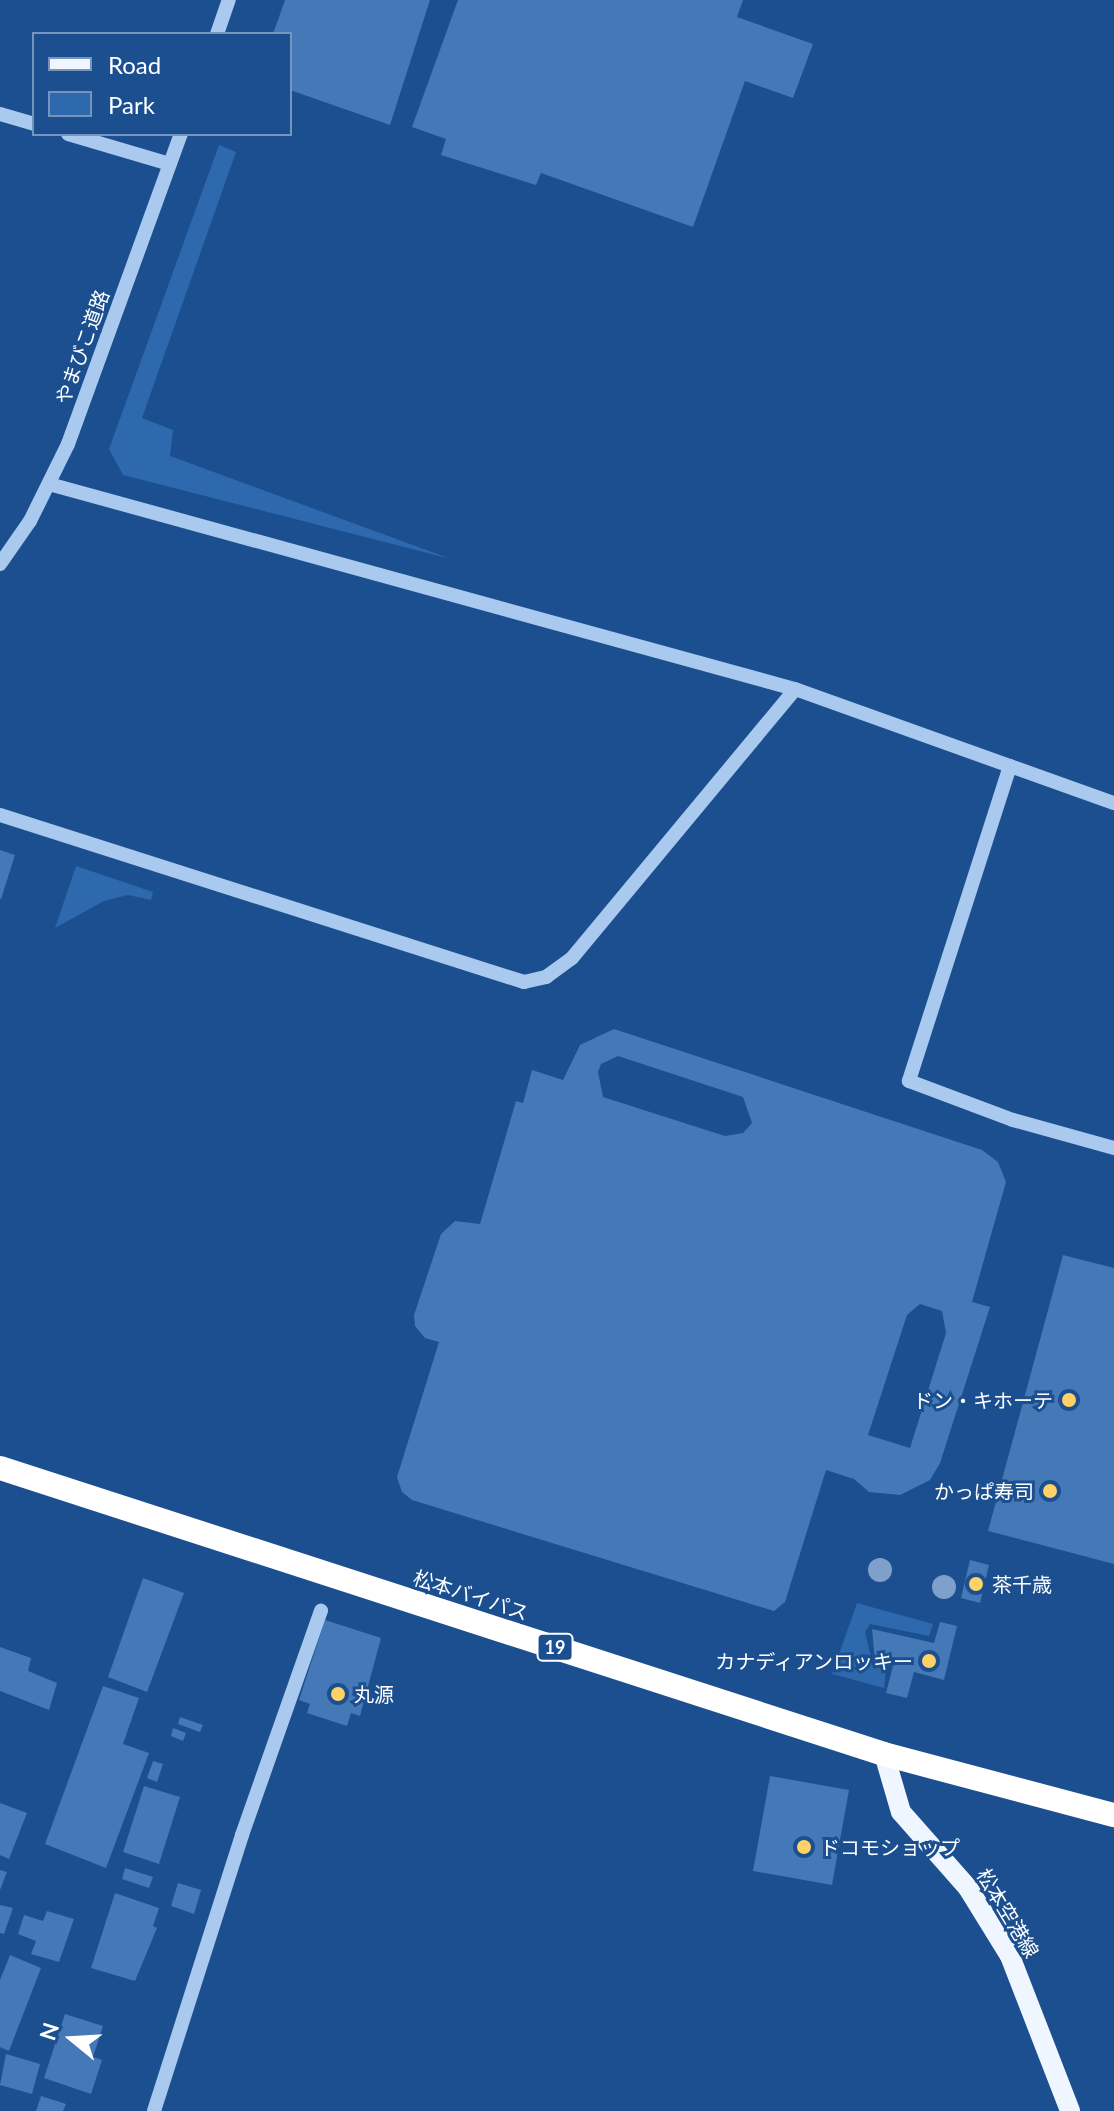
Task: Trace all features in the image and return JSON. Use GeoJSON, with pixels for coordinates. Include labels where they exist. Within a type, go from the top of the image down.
{"type":"FeatureCollection","features":[{"type":"Feature","properties":{"kind":"highway","name":"松本バイパス"},"geometry":{"type":"LineString","coordinates":[[0,1468],[884,1754],[1114,1815]]}},
{"type":"Feature","properties":{"kind":"main road","name":"松本空港線"},"geometry":{"type":"LineString","coordinates":[[884,1754],[901,1812],[968,1888],[1010,1956],[1070,2111]]}},
{"type":"Feature","properties":{"kind":"street"},"geometry":{"type":"LineString","coordinates":[[218,32],[229,0]]}},
{"type":"Feature","properties":{"kind":"street"},"geometry":{"type":"LineString","coordinates":[[0,114],[32,123]]}},
{"type":"Feature","properties":{"kind":"street"},"geometry":{"type":"LineString","coordinates":[[75,136],[170,164]]}},
{"type":"Feature","properties":{"kind":"street","name":"やまびこ道路"},"geometry":{"type":"LineString","coordinates":[[0,564],[49,484],[180,136]]}},
{"type":"Feature","properties":{"kind":"street"},"geometry":{"type":"LineString","coordinates":[[49,484],[795,689],[1114,803]]}},
{"type":"Feature","properties":{"kind":"street"},"geometry":{"type":"LineString","coordinates":[[0,815],[524,982],[546,977],[572,958],[795,689]]}},
{"type":"Feature","properties":{"kind":"street"},"geometry":{"type":"LineString","coordinates":[[1010,766],[909,1081],[1013,1120],[1114,1148]]}},
{"type":"Feature","properties":{"kind":"street"},"geometry":{"type":"LineString","coordinates":[[154,2111],[242,1835],[321,1611]]}},
{"type":"Feature","properties":{"kind":"green space"},"geometry":{"type":"Polygon","coordinates":[[[219,145],[236,152],[142,418],[173,430],[170,456],[451,559],[123,475],[109,449],[219,145]]]}},
{"type":"Feature","properties":{"kind":"green space"},"geometry":{"type":"Polygon","coordinates":[[[76,866],[153,892],[151,900],[128,895],[104,901],[55,928],[76,866]]]}},
{"type":"Feature","properties":{"kind":"green space"},"geometry":{"type":"Polygon","coordinates":[[[857,1603],[933,1624],[929,1636],[870,1624],[865,1632],[873,1666],[886,1670],[884,1688],[832,1674],[857,1603]]]}},
{"type":"Feature","properties":{"kind":"building"},"geometry":{"type":"Polygon","coordinates":[[[285,0],[430,0],[390,125],[292,91],[292,32],[274,32],[285,0]]]}},
{"type":"Feature","properties":{"kind":"building"},"geometry":{"type":"Polygon","coordinates":[[[458,0],[743,0],[737,17],[813,44],[793,98],[745,81],[693,227],[541,173],[536,185],[441,155],[446,139],[412,127],[458,0]]]}},
{"type":"Feature","properties":{"kind":"building"},"geometry":{"type":"Polygon","coordinates":[[[0,850],[15,855],[1,899],[0,899],[0,850]]]}},
{"type":"Feature","properties":{"kind":"building"},"geometry":{"type":"Polygon","coordinates":[[[614,1029],[982,1150],[998,1162],[1006,1182],[972,1302],[990,1307],[940,1463],[930,1480],[900,1495],[869,1492],[854,1479],[826,1470],[785,1602],[774,1611],[412,1500],[402,1492],[397,1477],[439,1342],[425,1338],[415,1326],[414,1315],[441,1234],[455,1221],[480,1224],[516,1101],[523,1103],[532,1070],[563,1080],[580,1045],[614,1029]],[[618,1056],[601,1064],[598,1072],[603,1097],[725,1136],[743,1133],[752,1123],[743,1097],[618,1056]],[[920,1304],[907,1315],[868,1435],[910,1448],[946,1333],[942,1311],[920,1304]]]}},
{"type":"Feature","properties":{"kind":"building","name":"ドン・キホーテ"},"geometry":{"type":"Polygon","coordinates":[[[1063,1255],[1114,1268],[1114,1564],[988,1531],[1063,1255]]]}},
{"type":"Feature","properties":{"kind":"building"},"geometry":{"type":"Polygon","coordinates":[[[970,1560],[989,1565],[980,1603],[961,1598],[970,1560]]]}},
{"type":"Feature","properties":{"kind":"building"},"geometry":{"type":"Polygon","coordinates":[[[143,1578],[184,1593],[147,1692],[108,1677],[143,1578]]]}},
{"type":"Feature","properties":{"kind":"building"},"geometry":{"type":"Polygon","coordinates":[[[325,1620],[381,1638],[360,1716],[351,1713],[347,1726],[307,1713],[310,1704],[299,1700],[325,1620]]]}},
{"type":"Feature","properties":{"kind":"building"},"geometry":{"type":"Polygon","coordinates":[[[940,1622],[957,1626],[944,1680],[914,1672],[907,1698],[886,1693],[893,1666],[875,1662],[872,1629],[934,1643],[940,1622]]]}},
{"type":"Feature","properties":{"kind":"building"},"geometry":{"type":"Polygon","coordinates":[[[0,1647],[31,1658],[28,1671],[57,1683],[49,1710],[0,1691],[0,1647]]]}},
{"type":"Feature","properties":{"kind":"building"},"geometry":{"type":"Polygon","coordinates":[[[103,1686],[139,1698],[123,1744],[149,1753],[106,1868],[45,1844],[103,1686]]]}},
{"type":"Feature","properties":{"kind":"building"},"geometry":{"type":"Polygon","coordinates":[[[180,1717],[203,1725],[200,1732],[178,1724],[180,1717]]]}},
{"type":"Feature","properties":{"kind":"building"},"geometry":{"type":"Polygon","coordinates":[[[173,1728],[186,1733],[183,1741],[171,1736],[173,1728]]]}},
{"type":"Feature","properties":{"kind":"building"},"geometry":{"type":"Polygon","coordinates":[[[153,1761],[163,1764],[157,1782],[147,1778],[153,1761]]]}},
{"type":"Feature","properties":{"kind":"building"},"geometry":{"type":"Polygon","coordinates":[[[770,1776],[849,1790],[832,1885],[753,1871],[770,1776]]]}},
{"type":"Feature","properties":{"kind":"building"},"geometry":{"type":"Polygon","coordinates":[[[144,1786],[180,1797],[159,1864],[123,1852],[144,1786]]]}},
{"type":"Feature","properties":{"kind":"building"},"geometry":{"type":"Polygon","coordinates":[[[0,1803],[27,1813],[9,1859],[0,1855],[0,1803]]]}},
{"type":"Feature","properties":{"kind":"building"},"geometry":{"type":"Polygon","coordinates":[[[125,1868],[153,1877],[149,1888],[122,1879],[125,1868]]]}},
{"type":"Feature","properties":{"kind":"building"},"geometry":{"type":"Polygon","coordinates":[[[0,1870],[7,1872],[0,1890],[0,1870]]]}},
{"type":"Feature","properties":{"kind":"building"},"geometry":{"type":"Polygon","coordinates":[[[178,1883],[201,1890],[194,1914],[171,1906],[178,1883]]]}},
{"type":"Feature","properties":{"kind":"building"},"geometry":{"type":"Polygon","coordinates":[[[115,1893],[159,1908],[153,1926],[157,1928],[135,1981],[91,1968],[115,1893]]]}},
{"type":"Feature","properties":{"kind":"building"},"geometry":{"type":"Polygon","coordinates":[[[0,1905],[13,1908],[4,1934],[0,1933],[0,1905]]]}},
{"type":"Feature","properties":{"kind":"building"},"geometry":{"type":"Polygon","coordinates":[[[47,1911],[74,1919],[59,1962],[31,1954],[36,1941],[18,1934],[24,1915],[43,1921],[47,1911]]]}},
{"type":"Feature","properties":{"kind":"building"},"geometry":{"type":"Polygon","coordinates":[[[10,1955],[41,1968],[9,2051],[0,2047],[0,1980],[10,1955]]]}},
{"type":"Feature","properties":{"kind":"building"},"geometry":{"type":"Polygon","coordinates":[[[65,2014],[103,2026],[93,2057],[102,2060],[91,2094],[44,2078],[65,2014]]]}},
{"type":"Feature","properties":{"kind":"building"},"geometry":{"type":"Polygon","coordinates":[[[6,2054],[40,2064],[32,2094],[0,2085],[6,2054]]]}},
{"type":"Feature","properties":{"kind":"building"},"geometry":{"type":"Polygon","coordinates":[[[41,2096],[66,2104],[63,2111],[36,2111],[41,2096]]]}},
{"type":"Feature","properties":{"kind":"place","name":"ドン・キホーテ"},"geometry":{"type":"Point","coordinates":[1069,1400]}},
{"type":"Feature","properties":{"kind":"place","name":"かっぱ寿司"},"geometry":{"type":"Point","coordinates":[1050,1491]}},
{"type":"Feature","properties":{"kind":"place","name":"茶千歳"},"geometry":{"type":"Point","coordinates":[976,1584]}},
{"type":"Feature","properties":{"kind":"place","name":"カナディアンロッキー"},"geometry":{"type":"Point","coordinates":[929,1661]}},
{"type":"Feature","properties":{"kind":"place","name":"丸源"},"geometry":{"type":"Point","coordinates":[338,1694]}},
{"type":"Feature","properties":{"kind":"place","name":"ドコモショップ"},"geometry":{"type":"Point","coordinates":[804,1847]}}]}
